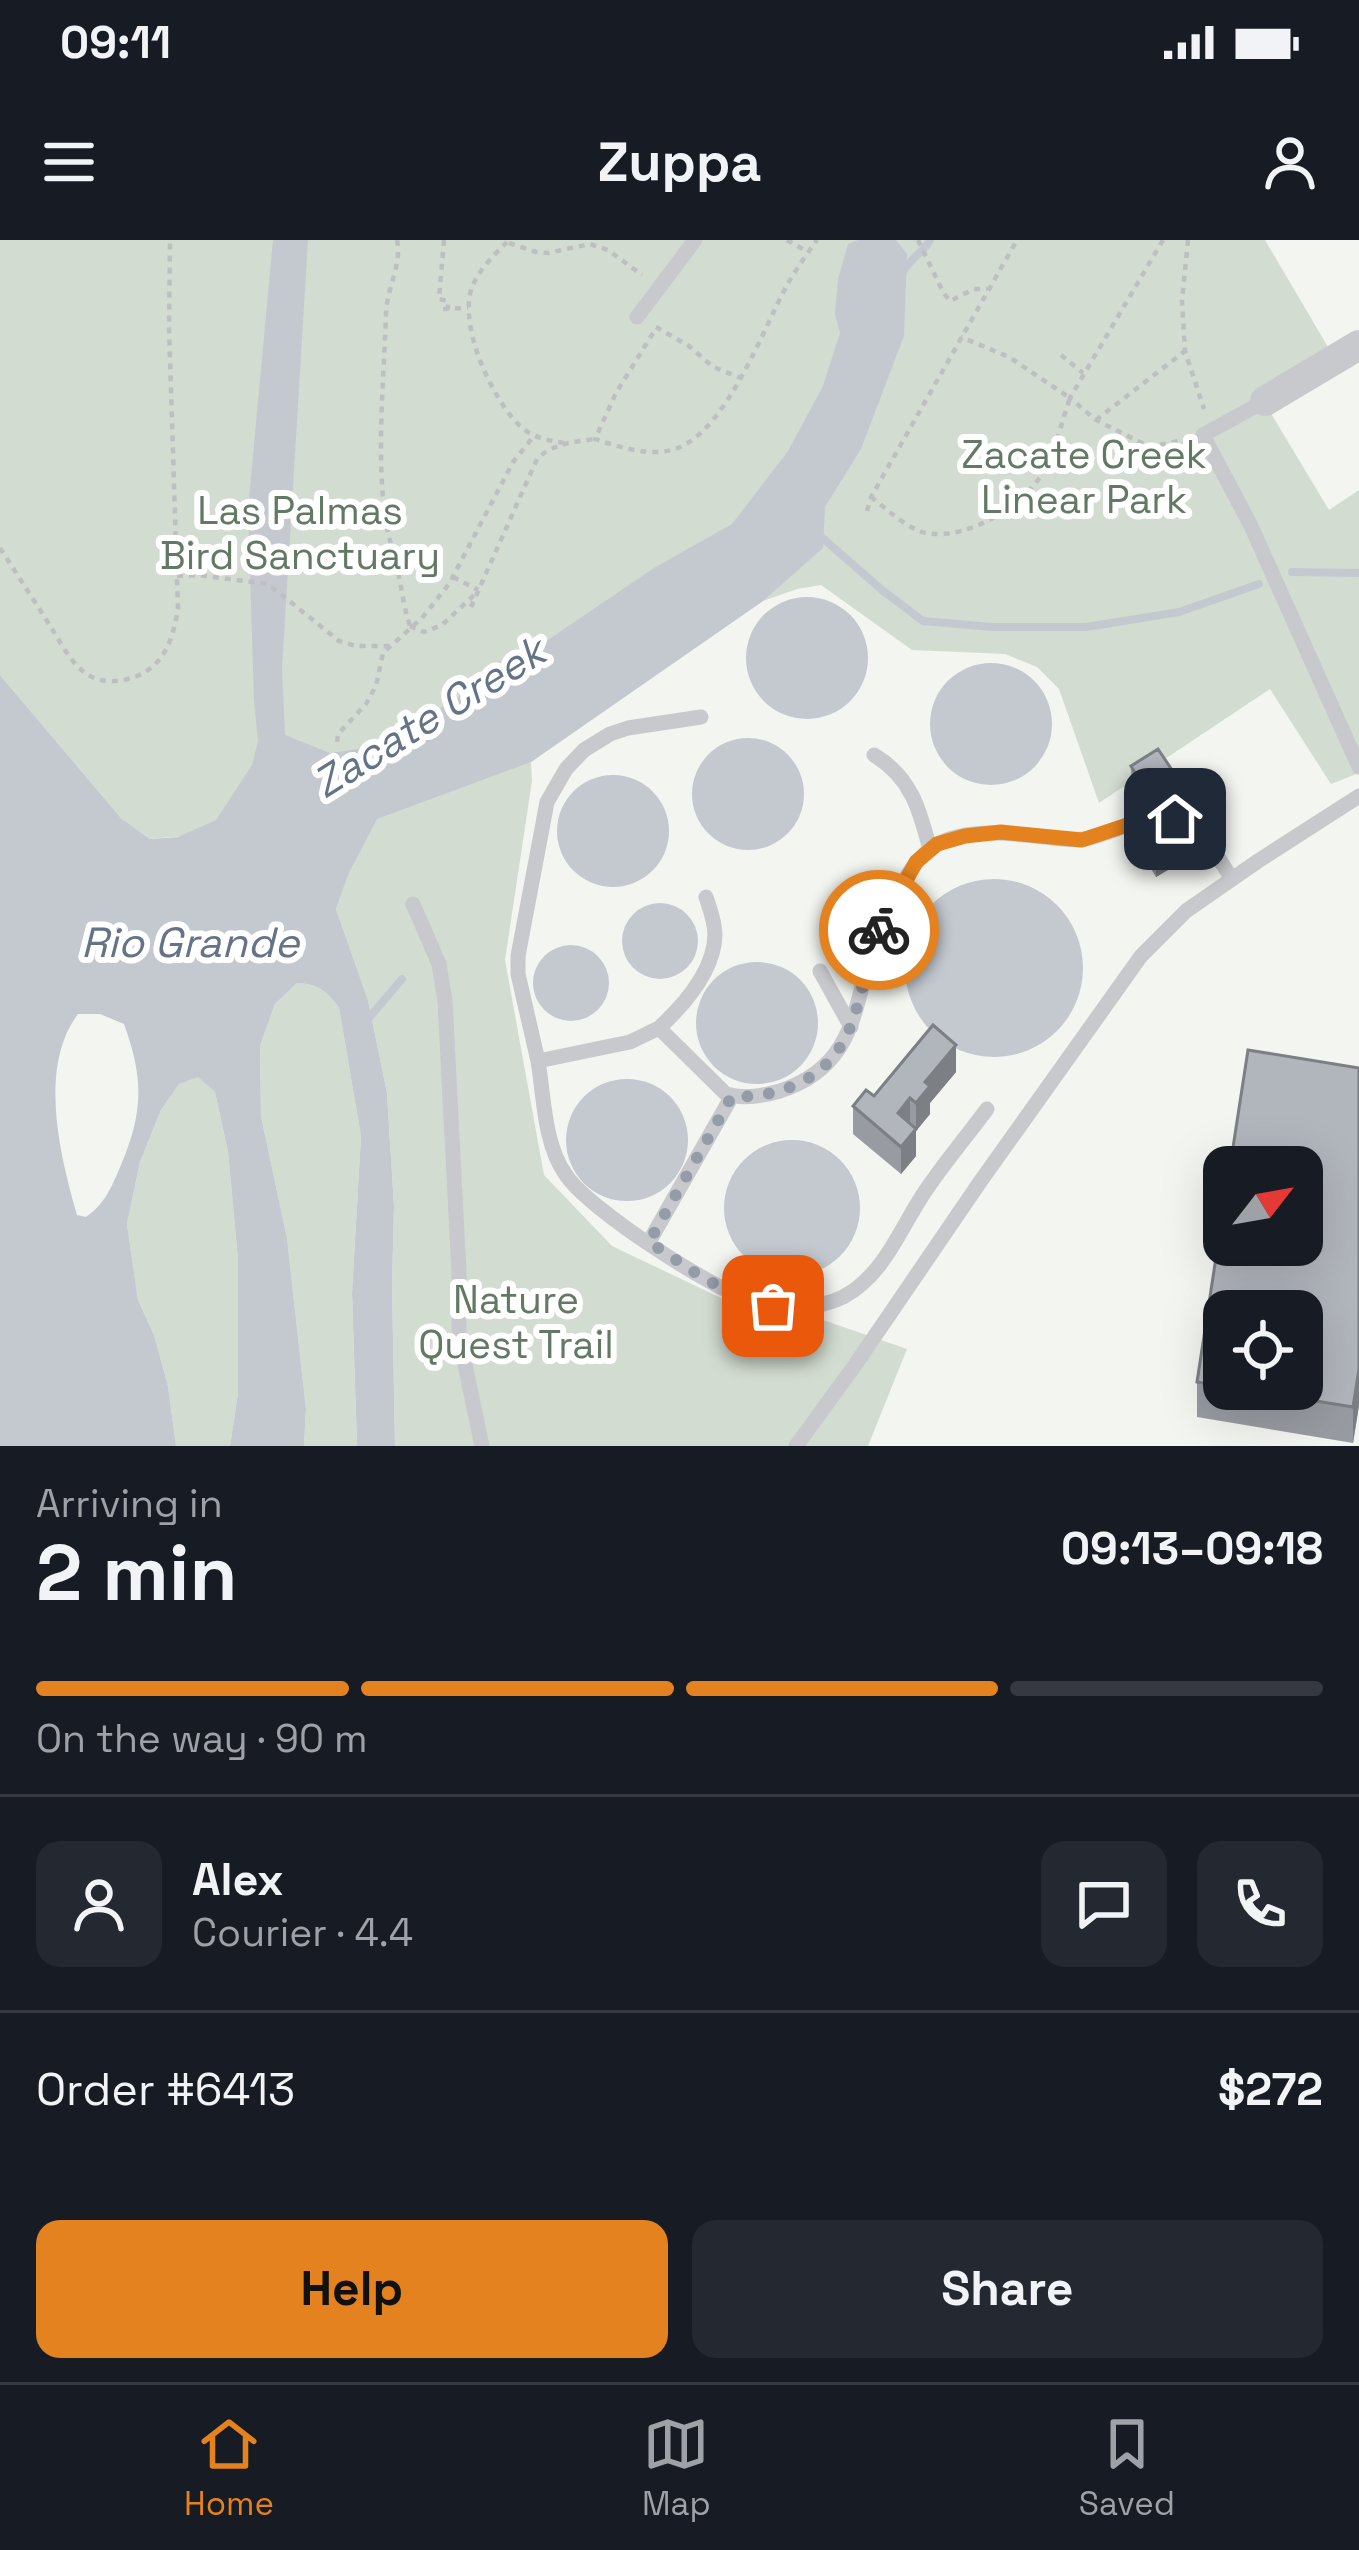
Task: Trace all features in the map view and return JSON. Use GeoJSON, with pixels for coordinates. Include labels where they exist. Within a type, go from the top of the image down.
{"type":"FeatureCollection","features":[{"type":"Feature","properties":{"kind":"street"},"geometry":{"type":"LineString","coordinates":[[1265,401],[1359,345]]}},
{"type":"Feature","properties":{"kind":"lane"},"geometry":{"type":"LineString","coordinates":[[637,317],[695,240]]}},
{"type":"Feature","properties":{"kind":"lane"},"geometry":{"type":"LineString","coordinates":[[1265,401],[1203,435],[1251,526],[1359,767]]}},
{"type":"Feature","properties":{"kind":"lane"},"geometry":{"type":"LineString","coordinates":[[700,717],[628,728],[598,740],[553,788],[543,816],[518,974],[553,1145],[564,1174],[590,1202],[720,1288],[751,1302],[794,1308],[828,1303],[872,1276],[927,1188],[987,1109]]}},
{"type":"Feature","properties":{"kind":"lane"},"geometry":{"type":"LineString","coordinates":[[874,754],[903,778],[915,797],[930,850]]}},
{"type":"Feature","properties":{"kind":"lane"},"geometry":{"type":"LineString","coordinates":[[796,1446],[1141,956],[1186,911],[1359,796]]}},
{"type":"Feature","properties":{"kind":"lane"},"geometry":{"type":"LineString","coordinates":[[659,1028],[712,1083],[732,1096],[775,1092],[815,1073],[835,1057],[851,1027],[876,936],[900,886],[916,862],[937,844],[965,836],[1001,832],[1082,840],[1145,819],[1175,819],[1198,831],[1232,879]]}},
{"type":"Feature","properties":{"kind":"lane"},"geometry":{"type":"LineString","coordinates":[[538,1060],[630,1042],[659,1028],[693,990],[713,950],[715,931],[706,897]]}},
{"type":"Feature","properties":{"kind":"lane"},"geometry":{"type":"LineString","coordinates":[[413,904],[439,964],[445,1001],[459,1336],[482,1446]]}},
{"type":"Feature","properties":{"kind":"lane"},"geometry":{"type":"LineString","coordinates":[[820,971],[851,1027]]}},
{"type":"Feature","properties":{"kind":"lane"},"geometry":{"type":"LineString","coordinates":[[649,1242],[732,1096]]}},
{"type":"Feature","properties":{"kind":"path"},"geometry":{"type":"LineString","coordinates":[[0,548],[85,674],[104,682],[124,681],[159,662],[172,640],[178,609],[170,240]]}},
{"type":"Feature","properties":{"kind":"path"},"geometry":{"type":"LineString","coordinates":[[397,240],[398,265],[386,310],[381,477],[402,603],[410,626],[424,632],[442,625],[478,590]]}},
{"type":"Feature","properties":{"kind":"path"},"geometry":{"type":"LineString","coordinates":[[444,240],[439,299],[448,302],[446,309],[468,308]]}},
{"type":"Feature","properties":{"kind":"path"},"geometry":{"type":"LineString","coordinates":[[787,240],[808,252]]}},
{"type":"Feature","properties":{"kind":"path"},"geometry":{"type":"LineString","coordinates":[[471,608],[537,459],[564,443],[595,439],[650,451],[679,448],[698,434],[741,378],[788,284],[817,240]]}},
{"type":"Feature","properties":{"kind":"path"},"geometry":{"type":"LineString","coordinates":[[918,240],[950,301],[974,289],[988,289]]}},
{"type":"Feature","properties":{"kind":"path"},"geometry":{"type":"LineString","coordinates":[[867,511],[1017,240]]}},
{"type":"Feature","properties":{"kind":"path"},"geometry":{"type":"LineString","coordinates":[[871,497],[928,534],[975,526],[1014,506],[1044,471],[1070,398],[1163,240]]}},
{"type":"Feature","properties":{"kind":"path"},"geometry":{"type":"LineString","coordinates":[[961,337],[1009,358],[1096,420],[1150,447],[1203,435],[1204,406],[1185,351],[1182,301],[1188,240]]}},
{"type":"Feature","properties":{"kind":"path"},"geometry":{"type":"LineString","coordinates":[[564,443],[534,436],[519,425],[487,377],[468,308],[472,286],[507,241],[548,253],[590,244],[608,250],[659,287]]}},
{"type":"Feature","properties":{"kind":"path"},"geometry":{"type":"LineString","coordinates":[[595,439],[656,326],[713,367],[741,378]]}},
{"type":"Feature","properties":{"kind":"path"},"geometry":{"type":"LineString","coordinates":[[1096,420],[1185,351]]}},
{"type":"Feature","properties":{"kind":"path"},"geometry":{"type":"LineString","coordinates":[[1061,355],[1083,374]]}},
{"type":"Feature","properties":{"kind":"path"},"geometry":{"type":"LineString","coordinates":[[337,742],[338,734],[376,686],[383,653],[422,618],[453,577],[513,462],[534,436]]}},
{"type":"Feature","properties":{"kind":"path"},"geometry":{"type":"LineString","coordinates":[[177,576],[268,584],[339,640],[356,646],[390,646]]}},
{"type":"Feature","properties":{"kind":"path"},"geometry":{"type":"LineString","coordinates":[[453,577],[478,590]]}},
{"type":"Feature","properties":{"kind":"green space"},"geometry":{"type":"Polygon","coordinates":[[[0,240],[1265,240],[1328,347],[1257,390],[1329,510],[1359,490],[1359,773],[1331,784],[1270,689],[1099,803],[1059,689],[1037,667],[1005,654],[912,650],[821,585],[763,601],[531,762],[505,960],[544,1175],[612,1246],[740,1307],[826,1321],[907,1349],[868,1446],[395,1446],[394,1206],[387,1093],[368,1000],[336,909],[375,819],[150,839],[121,818],[0,675],[0,240]]]}},
{"type":"Feature","properties":{"kind":"green space"},"geometry":{"type":"Polygon","coordinates":[[[297,983],[321,990],[339,1008],[361,1136],[352,1293],[357,1446],[304,1446],[306,1409],[287,1238],[261,1116],[260,1046],[275,1004],[297,983]]]}},
{"type":"Feature","properties":{"kind":"green space"},"geometry":{"type":"Polygon","coordinates":[[[198,1076],[215,1092],[228,1152],[238,1259],[238,1393],[230,1446],[176,1446],[168,1386],[138,1300],[127,1224],[140,1162],[161,1110],[179,1084],[198,1076]]]}},
{"type":"Feature","properties":{"kind":"water","name":"Rio Grande"},"geometry":{"type":"Polygon","coordinates":[[[273,240],[308,240],[282,669],[285,735],[330,753],[358,749],[403,732],[654,568],[732,524],[788,451],[823,386],[840,333],[835,314],[838,279],[848,244],[896,240],[907,254],[904,336],[861,449],[825,507],[823,548],[763,601],[531,762],[377,819],[349,873],[336,909],[368,1000],[387,1093],[394,1206],[395,1446],[357,1446],[352,1293],[361,1136],[339,1008],[321,990],[297,983],[275,1004],[260,1046],[261,1116],[287,1238],[306,1409],[304,1446],[230,1446],[238,1393],[238,1259],[228,1152],[215,1092],[198,1077],[179,1084],[161,1110],[140,1162],[127,1224],[138,1300],[168,1386],[176,1446],[0,1446],[0,675],[121,818],[150,839],[178,837],[216,820],[252,765],[258,741],[248,509],[273,240]],[[78,1014],[66,1035],[56,1085],[64,1166],[77,1215],[86,1217],[105,1197],[118,1172],[138,1098],[124,1024],[100,1014],[78,1014]]]}},
{"type":"Feature","properties":{"kind":"water"},"geometry":{"type":"Polygon","coordinates":[[[807,597],[830,602],[850,615],[863,635],[868,658],[863,681],[850,701],[830,714],[807,719],[784,714],[764,701],[751,681],[746,658],[751,635],[764,615],[784,602],[807,597]]]}},
{"type":"Feature","properties":{"kind":"water"},"geometry":{"type":"Polygon","coordinates":[[[991,663],[1014,668],[1034,681],[1047,701],[1052,724],[1047,747],[1034,767],[1014,780],[991,785],[968,780],[948,767],[935,747],[930,724],[935,701],[948,681],[968,668],[991,663]]]}},
{"type":"Feature","properties":{"kind":"water"},"geometry":{"type":"Polygon","coordinates":[[[748,738],[769,742],[788,754],[800,773],[804,794],[800,815],[788,834],[769,846],[748,850],[727,846],[708,834],[696,815],[692,794],[696,773],[708,754],[727,742],[748,738]]]}},
{"type":"Feature","properties":{"kind":"water"},"geometry":{"type":"Polygon","coordinates":[[[613,775],[634,779],[653,791],[665,810],[669,831],[665,852],[653,871],[634,883],[613,887],[592,883],[573,871],[561,852],[557,831],[561,810],[573,791],[592,779],[613,775]]]}},
{"type":"Feature","properties":{"kind":"water"},"geometry":{"type":"Polygon","coordinates":[[[994,879],[1028,886],[1057,905],[1076,934],[1083,968],[1076,1002],[1057,1031],[1028,1050],[994,1057],[960,1050],[931,1031],[912,1002],[905,968],[912,934],[931,905],[960,886],[994,879]]]}},
{"type":"Feature","properties":{"kind":"water"},"geometry":{"type":"Polygon","coordinates":[[[660,903],[687,914],[698,941],[687,968],[660,979],[633,968],[622,941],[633,914],[660,903]]]}},
{"type":"Feature","properties":{"kind":"water"},"geometry":{"type":"Polygon","coordinates":[[[571,945],[598,956],[609,983],[598,1010],[571,1021],[544,1010],[533,983],[544,956],[571,945]]]}},
{"type":"Feature","properties":{"kind":"water"},"geometry":{"type":"Polygon","coordinates":[[[757,962],[780,967],[800,980],[813,1000],[818,1023],[813,1046],[800,1066],[780,1079],[757,1084],[734,1079],[714,1066],[701,1046],[696,1023],[701,1000],[714,980],[734,967],[757,962]]]}},
{"type":"Feature","properties":{"kind":"water"},"geometry":{"type":"Polygon","coordinates":[[[627,1079],[650,1084],[670,1097],[683,1117],[688,1140],[683,1163],[670,1183],[650,1196],[627,1201],[604,1196],[584,1183],[571,1163],[566,1140],[571,1117],[584,1097],[604,1084],[627,1079]]]}},
{"type":"Feature","properties":{"kind":"water"},"geometry":{"type":"Polygon","coordinates":[[[792,1140],[818,1145],[840,1160],[855,1182],[860,1208],[855,1234],[840,1256],[818,1271],[792,1276],[766,1271],[744,1256],[729,1234],[724,1208],[729,1182],[744,1160],[766,1145],[792,1140]]]}},
{"type":"Feature","properties":{"kind":"building"},"geometry":{"type":"Polygon","coordinates":[[[1158,749],[1172,770],[1144,787],[1131,766],[1158,749]]]}},
{"type":"Feature","properties":{"kind":"building"},"geometry":{"type":"Polygon","coordinates":[[[1169,808],[1188,840],[1156,859],[1137,827],[1169,808]]]}},
{"type":"Feature","properties":{"kind":"building"},"geometry":{"type":"Polygon","coordinates":[[[933,1025],[956,1045],[925,1082],[930,1086],[916,1103],[910,1098],[898,1113],[916,1129],[901,1147],[853,1106],[866,1090],[874,1096],[933,1025]]]}},
{"type":"Feature","properties":{"kind":"building"},"geometry":{"type":"Polygon","coordinates":[[[1248,1050],[1359,1068],[1359,1369],[1353,1407],[1323,1402],[1323,1290],[1211,1290],[1215,1266],[1323,1266],[1323,1146],[1233,1146],[1248,1050]]]}},
{"type":"Feature","properties":{"kind":"building"},"geometry":{"type":"Polygon","coordinates":[[[1203,1343],[1203,1383],[1197,1382],[1203,1343]]]}},
{"type":"Feature","properties":{"kind":"waterway","name":"Zacate Creek"},"geometry":{"type":"LineString","coordinates":[[904,270],[930,240]]}},
{"type":"Feature","properties":{"kind":"waterway"},"geometry":{"type":"LineString","coordinates":[[818,534],[923,621],[1086,627],[1179,612],[1259,584]]}},
{"type":"Feature","properties":{"kind":"waterway"},"geometry":{"type":"LineString","coordinates":[[1292,572],[1359,573]]}},
{"type":"Feature","properties":{"kind":"waterway"},"geometry":{"type":"LineString","coordinates":[[368,1019],[402,979]]}},
{"type":"Feature","properties":{"kind":"way so far"},"geometry":{"type":"LineString","coordinates":[[773,1306],[720,1288],[649,1242],[732,1096],[794,1085],[835,1057],[851,1027],[879,930]]}},
{"type":"Feature","properties":{"kind":"route"},"geometry":{"type":"LineString","coordinates":[[879,930],[916,862],[937,844],[1001,832],[1082,840],[1145,819],[1175,819]]}},
{"type":"Feature","properties":{"kind":"park label","name":"Zacate Creek Linear Park"},"geometry":{"type":"Point","coordinates":[1084,476]}},
{"type":"Feature","properties":{"kind":"park label","name":"Las Palmas Bird Sanctuary"},"geometry":{"type":"Point","coordinates":[300,532]}},
{"type":"Feature","properties":{"kind":"park label","name":"Nature Quest Trail"},"geometry":{"type":"Point","coordinates":[516,1322]}}]}
